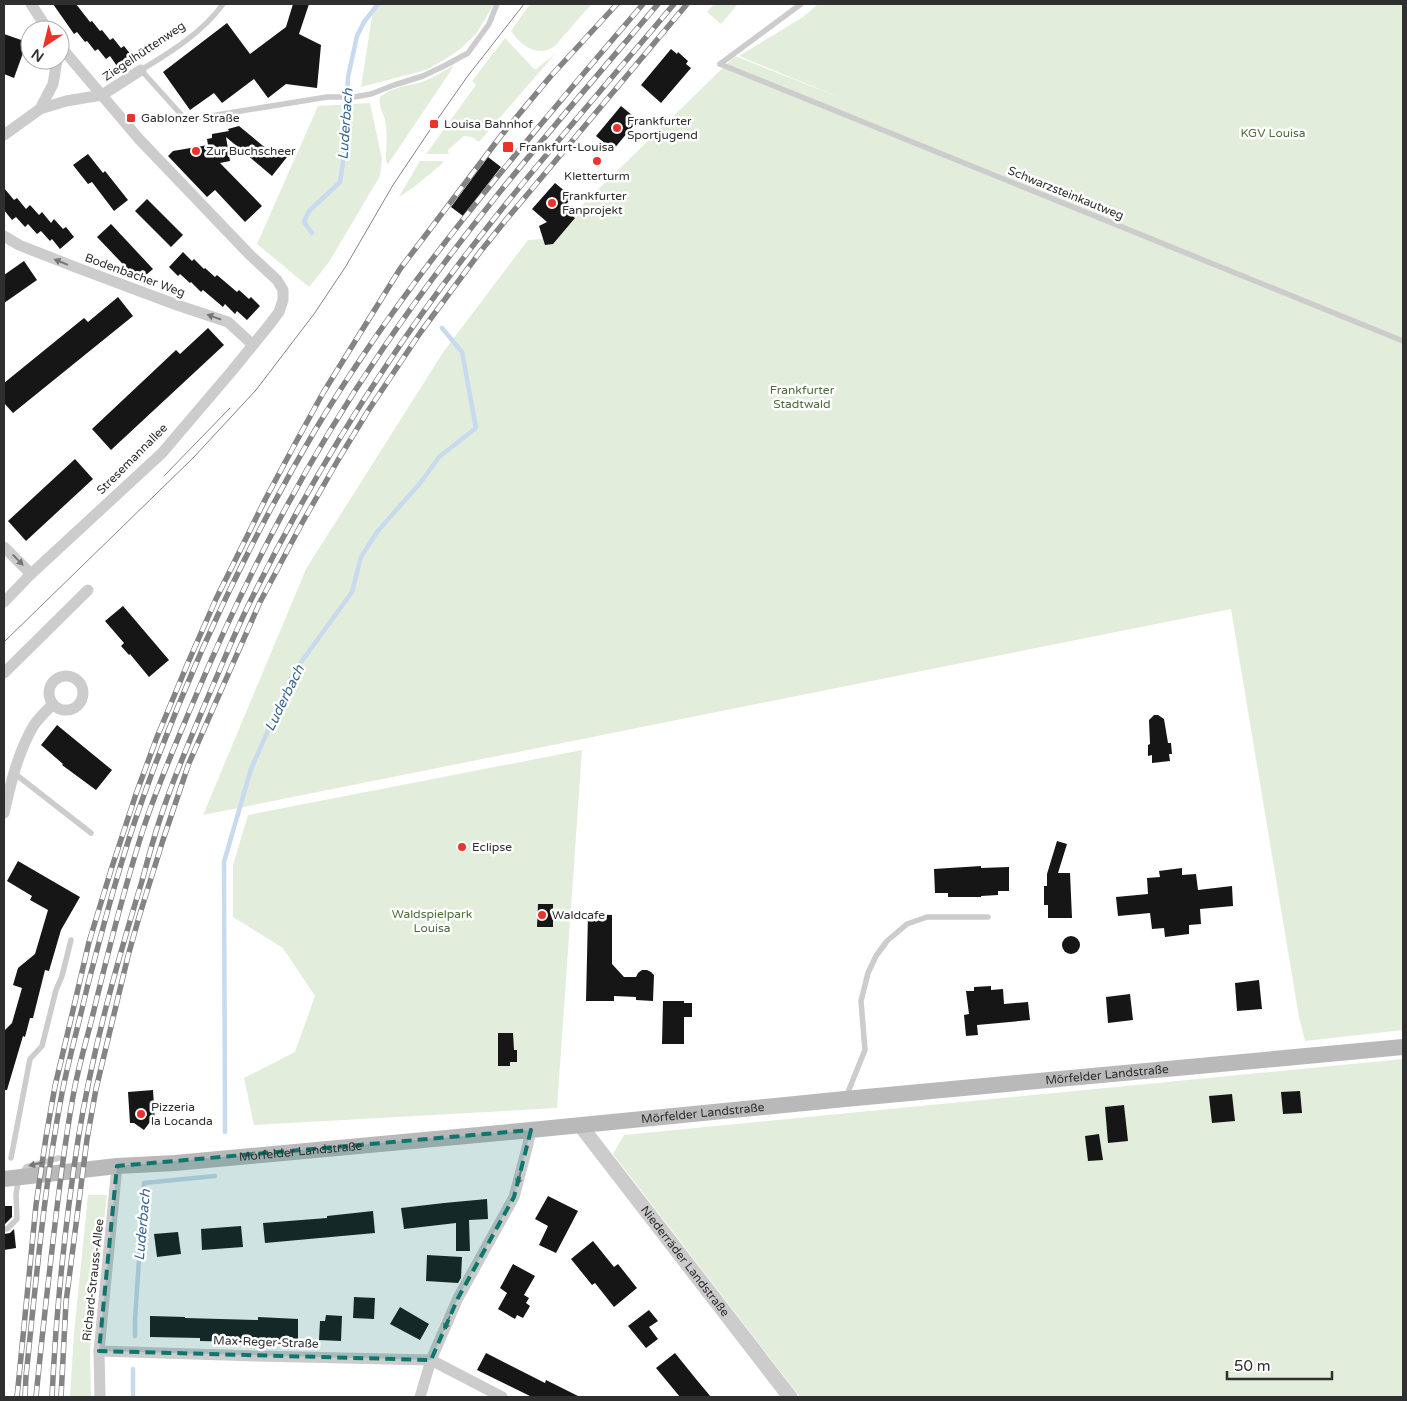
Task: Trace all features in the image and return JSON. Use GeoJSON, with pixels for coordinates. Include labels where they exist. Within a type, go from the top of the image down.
{"type":"FeatureCollection","features":[{"type":"Feature","properties":{"kind":"main road","name":"Mörfelder Landstraße"},"geometry":{"type":"LineString","coordinates":[[12,1178],[117,1166],[175,1163],[1403,1047]]}},
{"type":"Feature","properties":{"kind":"street"},"geometry":{"type":"LineString","coordinates":[[30,4],[41,20]]}},
{"type":"Feature","properties":{"kind":"street"},"geometry":{"type":"LineString","coordinates":[[70,58],[102,96]]}},
{"type":"Feature","properties":{"kind":"street","name":"Ziegelhüttenweg"},"geometry":{"type":"LineString","coordinates":[[40,109],[53,84],[55,70]]}},
{"type":"Feature","properties":{"kind":"street","name":"Ziegelhüttenweg"},"geometry":{"type":"LineString","coordinates":[[4,136],[40,109],[66,101],[102,96],[141,70]]}},
{"type":"Feature","properties":{"kind":"street","name":"Stresemannallee"},"geometry":{"type":"LineString","coordinates":[[4,602],[31,574],[162,453],[253,345],[279,312],[283,300],[283,290],[277,280],[184,188],[102,96]]}},
{"type":"Feature","properties":{"kind":"street","name":"Bodenbacher Weg"},"geometry":{"type":"LineString","coordinates":[[4,236],[19,245],[74,267],[228,322],[253,345]]}},
{"type":"Feature","properties":{"kind":"street"},"geometry":{"type":"LineString","coordinates":[[4,546],[31,574]]}},
{"type":"Feature","properties":{"kind":"street"},"geometry":{"type":"LineString","coordinates":[[4,674],[88,590]]}},
{"type":"Feature","properties":{"kind":"street"},"geometry":{"type":"LineString","coordinates":[[4,813],[21,750],[35,724],[52,705]]}},
{"type":"Feature","properties":{"kind":"street","name":"Niederräder Landstraße"},"geometry":{"type":"LineString","coordinates":[[580,1125],[790,1397]]}},
{"type":"Feature","properties":{"kind":"street"},"geometry":{"type":"LineString","coordinates":[[420,1397],[431,1360],[458,1298],[514,1197],[531,1130]]}},
{"type":"Feature","properties":{"kind":"street","name":"Richard-Strauss-Allee"},"geometry":{"type":"LineString","coordinates":[[100,1397],[99,1351],[117,1166]]}},
{"type":"Feature","properties":{"kind":"street","name":"Max-Reger-Straße"},"geometry":{"type":"LineString","coordinates":[[99,1351],[431,1360],[502,1397]]}},
{"type":"Feature","properties":{"kind":"lane","name":"Ziegelhüttenweg"},"geometry":{"type":"LineString","coordinates":[[141,70],[173,50],[200,29],[224,4]]}},
{"type":"Feature","properties":{"kind":"lane"},"geometry":{"type":"LineString","coordinates":[[141,70],[186,120],[327,97],[354,97],[371,94],[423,76],[446,66],[468,53],[489,24],[497,4]]}},
{"type":"Feature","properties":{"kind":"lane","name":"Schwarzsteinkautweg"},"geometry":{"type":"LineString","coordinates":[[802,4],[720,64],[1403,341]]}},
{"type":"Feature","properties":{"kind":"lane"},"geometry":{"type":"LineString","coordinates":[[14,773],[91,833]]}},
{"type":"Feature","properties":{"kind":"lane"},"geometry":{"type":"LineString","coordinates":[[845,1099],[865,1050],[861,1001],[868,973],[876,956],[887,942],[906,924],[927,917],[988,917]]}},
{"type":"Feature","properties":{"kind":"lane"},"geometry":{"type":"LineString","coordinates":[[11,1158],[30,1059],[42,1046],[71,940]]}},
{"type":"Feature","properties":{"kind":"lane"},"geometry":{"type":"LineString","coordinates":[[4,1229],[7,1229],[17,1219],[16,1194],[12,1178],[26,1167],[59,1158]]}},
{"type":"Feature","properties":{"kind":"highlighted area"},"geometry":{"type":"Polygon","coordinates":[[[531,1130],[514,1197],[458,1298],[431,1360],[99,1351],[117,1166],[531,1130]]]}},
{"type":"Feature","properties":{"kind":"green space"},"geometry":{"type":"Polygon","coordinates":[[[374,4],[494,4],[476,34],[447,58],[426,70],[361,87],[374,4]]]}},
{"type":"Feature","properties":{"kind":"green space"},"geometry":{"type":"Polygon","coordinates":[[[530,4],[592,4],[556,45],[550,49],[537,51],[525,46],[511,31],[530,4]]]}},
{"type":"Feature","properties":{"kind":"green space"},"geometry":{"type":"Polygon","coordinates":[[[714,4],[738,4],[721,24],[707,12],[714,4]]]}},
{"type":"Feature","properties":{"kind":"green space","name":"Frankfurter Stadtwald"},"geometry":{"type":"Polygon","coordinates":[[[818,4],[1403,4],[1403,1030],[1305,1041],[1299,1017],[1231,609],[203,815],[306,569],[444,351],[528,240],[553,238],[575,212],[735,56],[846,100],[739,56],[803,17],[818,4]]]}},
{"type":"Feature","properties":{"kind":"green space"},"geometry":{"type":"Polygon","coordinates":[[[505,38],[534,69],[555,54],[479,142],[472,137],[464,136],[448,150],[449,154],[426,154],[476,85],[472,81],[505,38]]]}},
{"type":"Feature","properties":{"kind":"green space"},"geometry":{"type":"Polygon","coordinates":[[[454,65],[388,164],[386,161],[386,125],[380,106],[380,97],[395,89],[422,82],[454,65]]]}},
{"type":"Feature","properties":{"kind":"green space"},"geometry":{"type":"Polygon","coordinates":[[[370,103],[382,159],[380,176],[329,262],[309,287],[257,244],[318,106],[370,103]]]}},
{"type":"Feature","properties":{"kind":"green space"},"geometry":{"type":"Polygon","coordinates":[[[420,161],[443,161],[443,163],[399,197],[420,161]]]}},
{"type":"Feature","properties":{"kind":"green space","name":"Waldspielpark Louisa"},"geometry":{"type":"Polygon","coordinates":[[[582,750],[557,1108],[254,1125],[244,1078],[295,1052],[315,996],[283,948],[233,917],[233,865],[248,815],[582,750]]]}},
{"type":"Feature","properties":{"kind":"green space"},"geometry":{"type":"Polygon","coordinates":[[[1403,1059],[1403,1397],[800,1397],[613,1154],[624,1135],[1403,1059]]]}},
{"type":"Feature","properties":{"kind":"green space"},"geometry":{"type":"Polygon","coordinates":[[[88,1195],[107,1195],[90,1350],[91,1397],[70,1397],[74,1333],[88,1195]]]}},
{"type":"Feature","properties":{"kind":"building"},"geometry":{"type":"Polygon","coordinates":[[[53,4],[76,4],[90,22],[92,21],[100,31],[102,30],[110,40],[113,38],[121,48],[124,46],[132,56],[117,66],[110,56],[106,59],[98,49],[95,51],[87,41],[85,42],[77,32],[74,34],[70,28],[70,20],[64,20],[53,4]]]}},
{"type":"Feature","properties":{"kind":"building"},"geometry":{"type":"Polygon","coordinates":[[[293,4],[309,4],[299,34],[321,45],[317,88],[286,84],[268,98],[254,79],[222,103],[214,93],[190,110],[163,72],[227,23],[250,54],[286,27],[293,4]]]}},
{"type":"Feature","properties":{"kind":"building"},"geometry":{"type":"Polygon","coordinates":[[[4,34],[20,40],[20,61],[14,78],[4,74],[4,34]]]}},
{"type":"Feature","properties":{"kind":"building"},"geometry":{"type":"Polygon","coordinates":[[[671,49],[677,54],[678,52],[688,61],[686,64],[691,68],[661,103],[641,85],[671,49]]]}},
{"type":"Feature","properties":{"kind":"building","name":"Frankfurter Sportjugend"},"geometry":{"type":"Polygon","coordinates":[[[621,106],[638,120],[613,150],[596,136],[621,106]]]}},
{"type":"Feature","properties":{"kind":"building"},"geometry":{"type":"Polygon","coordinates":[[[239,126],[274,155],[278,150],[287,157],[272,176],[226,137],[230,161],[220,163],[262,206],[245,222],[215,190],[207,197],[168,156],[173,151],[208,145],[207,139],[212,138],[212,134],[229,131],[228,129],[239,126]]]}},
{"type":"Feature","properties":{"kind":"building"},"geometry":{"type":"Polygon","coordinates":[[[88,154],[103,173],[105,171],[128,200],[114,211],[92,182],[88,184],[73,165],[88,154]]]}},
{"type":"Feature","properties":{"kind":"building"},"geometry":{"type":"Polygon","coordinates":[[[488,157],[501,167],[463,216],[451,207],[488,157]]]}},
{"type":"Feature","properties":{"kind":"building"},"geometry":{"type":"Polygon","coordinates":[[[555,183],[572,197],[563,208],[575,218],[553,244],[545,245],[539,226],[547,222],[532,209],[555,183]]]}},
{"type":"Feature","properties":{"kind":"building"},"geometry":{"type":"Polygon","coordinates":[[[4,188],[14,200],[17,198],[26,209],[30,205],[39,215],[42,212],[51,223],[54,219],[63,229],[66,227],[74,237],[60,249],[52,239],[50,241],[41,231],[37,234],[28,224],[25,227],[16,217],[12,220],[4,210],[4,188]]]}},
{"type":"Feature","properties":{"kind":"building"},"geometry":{"type":"Polygon","coordinates":[[[147,199],[183,235],[171,247],[135,211],[147,199]]]}},
{"type":"Feature","properties":{"kind":"building"},"geometry":{"type":"Polygon","coordinates":[[[111,224],[153,269],[139,281],[97,237],[111,224]]]}},
{"type":"Feature","properties":{"kind":"building"},"geometry":{"type":"Polygon","coordinates":[[[183,252],[192,261],[194,259],[204,269],[215,277],[217,275],[237,292],[239,290],[249,299],[251,297],[260,306],[247,320],[237,311],[235,314],[225,304],[223,307],[203,290],[201,292],[180,274],[178,276],[169,267],[183,252]]]}},
{"type":"Feature","properties":{"kind":"building"},"geometry":{"type":"Polygon","coordinates":[[[24,261],[37,280],[4,303],[4,275],[24,261]]]}},
{"type":"Feature","properties":{"kind":"building"},"geometry":{"type":"Polygon","coordinates":[[[118,297],[133,316],[13,413],[4,403],[4,383],[84,318],[88,322],[118,297]]]}},
{"type":"Feature","properties":{"kind":"building"},"geometry":{"type":"Polygon","coordinates":[[[208,328],[224,345],[111,450],[92,429],[176,350],[180,354],[208,328]]]}},
{"type":"Feature","properties":{"kind":"building"},"geometry":{"type":"Polygon","coordinates":[[[75,459],[93,479],[26,541],[8,521],[75,459]]]}},
{"type":"Feature","properties":{"kind":"building"},"geometry":{"type":"Polygon","coordinates":[[[123,606],[169,660],[149,677],[121,646],[124,643],[105,621],[123,606]]]}},
{"type":"Feature","properties":{"kind":"building"},"geometry":{"type":"Polygon","coordinates":[[[1154,715],[1164,719],[1168,743],[1171,743],[1172,754],[1169,754],[1170,761],[1152,763],[1152,755],[1148,756],[1148,745],[1150,744],[1149,720],[1154,715]]]}},
{"type":"Feature","properties":{"kind":"building"},"geometry":{"type":"Polygon","coordinates":[[[57,725],[112,770],[96,790],[62,765],[41,745],[57,725]]]}},
{"type":"Feature","properties":{"kind":"building"},"geometry":{"type":"Polygon","coordinates":[[[1057,841],[1067,844],[1058,873],[1070,873],[1072,918],[1048,918],[1048,905],[1044,905],[1044,886],[1047,886],[1047,874],[1057,841]]]}},
{"type":"Feature","properties":{"kind":"building"},"geometry":{"type":"Polygon","coordinates":[[[18,861],[80,897],[61,930],[49,971],[45,970],[33,1018],[30,1018],[25,1037],[23,1036],[7,1090],[4,1090],[4,1031],[12,1023],[22,988],[13,985],[18,968],[35,954],[48,910],[30,900],[32,896],[7,881],[18,861]]]}},
{"type":"Feature","properties":{"kind":"building"},"geometry":{"type":"Polygon","coordinates":[[[981,866],[981,868],[1009,867],[1009,891],[998,891],[998,895],[981,897],[948,897],[948,893],[935,893],[934,869],[981,866]]]}},
{"type":"Feature","properties":{"kind":"building"},"geometry":{"type":"Polygon","coordinates":[[[1182,868],[1182,875],[1196,874],[1198,890],[1232,886],[1233,906],[1200,909],[1201,924],[1189,925],[1189,934],[1165,937],[1164,928],[1152,929],[1150,913],[1118,916],[1116,897],[1148,894],[1147,878],[1160,877],[1159,871],[1182,868]]]}},
{"type":"Feature","properties":{"kind":"building"},"geometry":{"type":"Polygon","coordinates":[[[538,904],[553,904],[553,927],[537,927],[538,904]]]}},
{"type":"Feature","properties":{"kind":"building"},"geometry":{"type":"Polygon","coordinates":[[[588,914],[612,915],[612,964],[624,977],[636,977],[642,970],[651,972],[654,975],[653,1001],[636,1000],[636,997],[614,996],[614,1001],[586,1001],[588,914]]]}},
{"type":"Feature","properties":{"kind":"building"},"geometry":{"type":"Polygon","coordinates":[[[1071,936],[1077,939],[1080,945],[1077,951],[1071,954],[1065,951],[1062,945],[1065,939],[1071,936]]]}},
{"type":"Feature","properties":{"kind":"building"},"geometry":{"type":"Polygon","coordinates":[[[1259,980],[1262,1009],[1237,1011],[1235,983],[1259,980]]]}},
{"type":"Feature","properties":{"kind":"building"},"geometry":{"type":"Polygon","coordinates":[[[991,986],[991,990],[1003,989],[1004,1004],[1028,1002],[1030,1020],[977,1025],[978,1035],[966,1036],[964,1015],[969,1014],[966,991],[974,991],[974,987],[991,986]]]}},
{"type":"Feature","properties":{"kind":"building"},"geometry":{"type":"Polygon","coordinates":[[[1130,994],[1133,1020],[1108,1023],[1106,997],[1130,994]]]}},
{"type":"Feature","properties":{"kind":"building"},"geometry":{"type":"Polygon","coordinates":[[[663,1001],[692,1003],[692,1017],[684,1017],[684,1044],[662,1044],[663,1001]]]}},
{"type":"Feature","properties":{"kind":"building"},"geometry":{"type":"Polygon","coordinates":[[[498,1033],[513,1033],[514,1050],[517,1050],[517,1062],[510,1062],[510,1066],[498,1066],[498,1033]]]}},
{"type":"Feature","properties":{"kind":"building"},"geometry":{"type":"Polygon","coordinates":[[[153,1090],[155,1122],[150,1122],[144,1130],[134,1123],[130,1123],[128,1092],[153,1090]]]}},
{"type":"Feature","properties":{"kind":"building"},"geometry":{"type":"Polygon","coordinates":[[[1300,1091],[1302,1113],[1283,1114],[1281,1092],[1300,1091]]]}},
{"type":"Feature","properties":{"kind":"building"},"geometry":{"type":"Polygon","coordinates":[[[1232,1094],[1235,1121],[1212,1123],[1209,1096],[1232,1094]]]}},
{"type":"Feature","properties":{"kind":"building"},"geometry":{"type":"Polygon","coordinates":[[[1124,1105],[1128,1141],[1108,1143],[1105,1107],[1124,1105]]]}},
{"type":"Feature","properties":{"kind":"building"},"geometry":{"type":"Polygon","coordinates":[[[1099,1134],[1103,1160],[1088,1161],[1085,1136],[1099,1134]]]}},
{"type":"Feature","properties":{"kind":"building"},"geometry":{"type":"Polygon","coordinates":[[[548,1196],[578,1211],[556,1253],[539,1245],[548,1226],[535,1219],[548,1196]]]}},
{"type":"Feature","properties":{"kind":"building"},"geometry":{"type":"Polygon","coordinates":[[[487,1199],[488,1219],[469,1220],[470,1251],[456,1251],[456,1223],[404,1229],[401,1208],[487,1199]]]}},
{"type":"Feature","properties":{"kind":"building"},"geometry":{"type":"Polygon","coordinates":[[[4,1206],[12,1206],[12,1217],[5,1224],[4,1224],[4,1206]]]}},
{"type":"Feature","properties":{"kind":"building"},"geometry":{"type":"Polygon","coordinates":[[[373,1211],[375,1233],[265,1243],[263,1223],[327,1218],[327,1216],[373,1211]]]}},
{"type":"Feature","properties":{"kind":"building"},"geometry":{"type":"Polygon","coordinates":[[[241,1226],[243,1247],[202,1250],[201,1229],[241,1226]]]}},
{"type":"Feature","properties":{"kind":"building"},"geometry":{"type":"Polygon","coordinates":[[[14,1229],[16,1248],[4,1250],[4,1234],[10,1233],[14,1229]]]}},
{"type":"Feature","properties":{"kind":"building"},"geometry":{"type":"Polygon","coordinates":[[[178,1232],[181,1254],[157,1257],[154,1234],[178,1232]]]}},
{"type":"Feature","properties":{"kind":"building"},"geometry":{"type":"Polygon","coordinates":[[[593,1241],[614,1267],[618,1264],[637,1288],[614,1307],[595,1283],[592,1285],[571,1259],[593,1241]]]}},
{"type":"Feature","properties":{"kind":"building"},"geometry":{"type":"Polygon","coordinates":[[[427,1255],[462,1257],[461,1278],[458,1283],[426,1281],[427,1255]]]}},
{"type":"Feature","properties":{"kind":"building"},"geometry":{"type":"Polygon","coordinates":[[[513,1264],[535,1276],[524,1295],[529,1298],[526,1303],[530,1306],[523,1318],[517,1315],[515,1319],[498,1309],[507,1293],[500,1288],[513,1264]]]}},
{"type":"Feature","properties":{"kind":"building"},"geometry":{"type":"Polygon","coordinates":[[[354,1297],[375,1298],[374,1319],[353,1318],[354,1297]]]}},
{"type":"Feature","properties":{"kind":"building"},"geometry":{"type":"Polygon","coordinates":[[[400,1307],[429,1324],[420,1340],[390,1324],[400,1307]]]}},
{"type":"Feature","properties":{"kind":"building"},"geometry":{"type":"Polygon","coordinates":[[[649,1310],[658,1321],[649,1327],[658,1339],[646,1348],[628,1326],[649,1310]]]}},
{"type":"Feature","properties":{"kind":"building"},"geometry":{"type":"Polygon","coordinates":[[[326,1315],[342,1316],[341,1341],[319,1340],[320,1321],[325,1321],[326,1315]]]}},
{"type":"Feature","properties":{"kind":"building"},"geometry":{"type":"Polygon","coordinates":[[[150,1316],[258,1320],[258,1317],[298,1319],[298,1340],[243,1339],[242,1342],[200,1341],[200,1338],[150,1337],[150,1316]]]}},
{"type":"Feature","properties":{"kind":"building"},"geometry":{"type":"Polygon","coordinates":[[[486,1353],[545,1383],[546,1380],[580,1397],[532,1397],[477,1370],[486,1353]]]}},
{"type":"Feature","properties":{"kind":"building"},"geometry":{"type":"Polygon","coordinates":[[[675,1353],[711,1397],[680,1397],[656,1368],[675,1353]]]}},
{"type":"Feature","properties":{"kind":"waterway","name":"Luderbach"},"geometry":{"type":"LineString","coordinates":[[312,233],[304,222],[309,211],[340,182],[344,155],[348,77],[357,36],[364,22],[378,4]]}},
{"type":"Feature","properties":{"kind":"waterway","name":"Luderbach"},"geometry":{"type":"LineString","coordinates":[[225,1132],[224,862],[251,769],[294,672],[352,592],[361,557],[377,532],[421,482],[439,457],[476,428],[462,352],[442,328]]}},
{"type":"Feature","properties":{"kind":"waterway","name":"Luderbach"},"geometry":{"type":"LineString","coordinates":[[135,1336],[144,1183],[215,1176]]}},
{"type":"Feature","properties":{"kind":"waterway","name":"Luderbach"},"geometry":{"type":"LineString","coordinates":[[133,1369],[133,1397]]}},
{"type":"Feature","properties":{"kind":"tram line"},"geometry":{"type":"LineString","coordinates":[[4,642],[193,458],[256,390],[314,314],[346,266],[393,185],[434,124],[467,77],[524,4]]}},
{"type":"Feature","properties":{"kind":"tram line"},"geometry":{"type":"LineString","coordinates":[[164,476],[230,408]]}},
{"type":"Feature","properties":{"kind":"railway"},"geometry":{"type":"LineString","coordinates":[[17,1397],[36,1205],[55,1086],[89,942],[111,870],[157,737],[187,665],[216,599],[296,442],[323,393],[400,269],[500,137],[550,77],[617,4]]}},
{"type":"Feature","properties":{"kind":"railway"},"geometry":{"type":"LineString","coordinates":[[25,1397],[45,1199],[62,1093],[87,988],[113,891],[144,795],[161,748],[220,610],[289,475],[350,375],[388,319],[512,159],[643,4]]}},
{"type":"Feature","properties":{"kind":"railway"},"geometry":{"type":"LineString","coordinates":[[36,1397],[62,1164],[79,1067],[128,879],[152,803],[232,614],[277,524],[326,437],[412,307],[514,174],[658,4]]}},
{"type":"Feature","properties":{"kind":"railway"},"geometry":{"type":"LineString","coordinates":[[52,1397],[59,1300],[69,1204],[90,1074],[105,1009],[159,822],[172,784],[235,633],[299,508],[350,422],[419,318],[488,226],[674,4]]}},
{"type":"Feature","properties":{"kind":"railway"},"geometry":{"type":"LineString","coordinates":[[61,1397],[66,1302],[87,1139],[96,1089],[128,956],[163,840],[189,763],[260,602],[338,460],[420,333],[505,221],[687,4]]}},
{"type":"Feature","properties":{"kind":"place","name":"Gablonzer Straße"},"geometry":{"type":"Point","coordinates":[131,118]}},
{"type":"Feature","properties":{"kind":"place","name":"Louisa Bahnhof"},"geometry":{"type":"Point","coordinates":[434,124]}},
{"type":"Feature","properties":{"kind":"place","name":"Frankfurter Sportjugend"},"geometry":{"type":"Point","coordinates":[617,128]}},
{"type":"Feature","properties":{"kind":"place","name":"Frankfurt-Louisa"},"geometry":{"type":"Point","coordinates":[508,147]}},
{"type":"Feature","properties":{"kind":"place","name":"Zur Buchscheer"},"geometry":{"type":"Point","coordinates":[196,151]}},
{"type":"Feature","properties":{"kind":"place","name":"Kletterturm"},"geometry":{"type":"Point","coordinates":[597,161]}},
{"type":"Feature","properties":{"kind":"place","name":"Frankfurter Fanprojekt"},"geometry":{"type":"Point","coordinates":[552,203]}},
{"type":"Feature","properties":{"kind":"place","name":"Eclipse"},"geometry":{"type":"Point","coordinates":[462,847]}},
{"type":"Feature","properties":{"kind":"place","name":"Waldcafe"},"geometry":{"type":"Point","coordinates":[542,915]}},
{"type":"Feature","properties":{"kind":"place","name":"Pizzeria la Locanda"},"geometry":{"type":"Point","coordinates":[141,1114]}},
{"type":"Feature","properties":{"kind":"park label","name":"KGV Louisa"},"geometry":{"type":"Point","coordinates":[1273,133]}}]}
